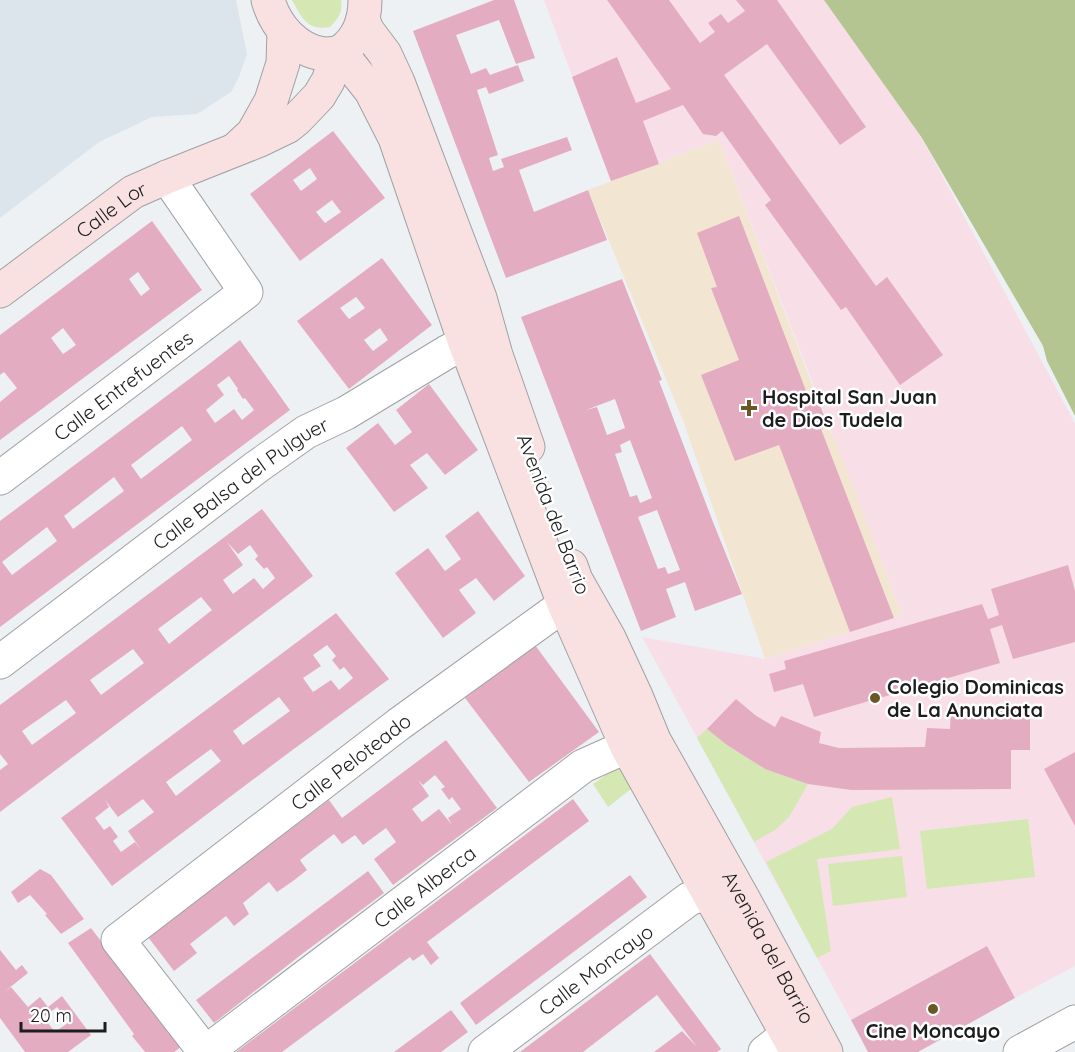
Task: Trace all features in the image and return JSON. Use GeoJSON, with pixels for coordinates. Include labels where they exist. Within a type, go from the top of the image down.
{"type":"FeatureCollection","features":[{"type":"Feature","properties":{"kind":"street"},"geometry":{"type":"LineString","coordinates":[[268,0],[284,31],[308,50],[324,54],[339,52],[348,47],[355,39],[364,9]]}},
{"type":"Feature","properties":{"kind":"street","name":"Avenida del Barrio"},"geometry":{"type":"LineString","coordinates":[[364,9],[372,36],[385,54],[398,82],[485,314],[570,592]]}},
{"type":"Feature","properties":{"kind":"street","name":"Calle Lor"},"geometry":{"type":"LineString","coordinates":[[235,151],[253,133],[271,101],[283,63],[284,31]]}},
{"type":"Feature","properties":{"kind":"street","name":"Calle Lor"},"geometry":{"type":"LineString","coordinates":[[0,291],[133,192],[276,133],[297,119],[319,96],[328,81],[339,52]]}},
{"type":"Feature","properties":{"kind":"street","name":"Avenida del Barrio"},"geometry":{"type":"LineString","coordinates":[[339,52],[371,91],[395,138],[465,343],[570,592],[709,892],[797,1044]]}},
{"type":"Feature","properties":{"kind":"street","name":"Calle Entrefuentes"},"geometry":{"type":"LineString","coordinates":[[0,478],[246,292],[167,177]]}},
{"type":"Feature","properties":{"kind":"street"},"geometry":{"type":"LineString","coordinates":[[465,343],[486,348],[496,355]]}},
{"type":"Feature","properties":{"kind":"street","name":"Calle Balsa del Pulguer"},"geometry":{"type":"LineString","coordinates":[[0,662],[306,432],[346,413],[465,343]]}},
{"type":"Feature","properties":{"kind":"street","name":"Calle Peloteado"},"geometry":{"type":"LineString","coordinates":[[205,1052],[118,940],[570,592]]}},
{"type":"Feature","properties":{"kind":"street","name":"Avenida del Barrio"},"geometry":{"type":"LineString","coordinates":[[641,743],[748,908],[797,1044]]}},
{"type":"Feature","properties":{"kind":"street","name":"Calle Alberca"},"geometry":{"type":"LineString","coordinates":[[205,1052],[583,766],[641,743]]}},
{"type":"Feature","properties":{"kind":"street","name":"Calle Moncayo"},"geometry":{"type":"LineString","coordinates":[[485,1052],[689,899],[709,892]]}},
{"type":"Feature","properties":{"kind":"street"},"geometry":{"type":"LineString","coordinates":[[1020,1052],[1075,1022]]}},
{"type":"Feature","properties":{"kind":"shaded area"},"geometry":{"type":"Polygon","coordinates":[[[0,0],[236,0],[247,54],[231,92],[197,114],[152,117],[99,142],[0,218],[0,0]]]}},
{"type":"Feature","properties":{"kind":"shaded area","name":"Colegio Dominicas de La Anunciata"},"geometry":{"type":"Polygon","coordinates":[[[544,0],[824,0],[922,138],[1075,423],[1075,966],[1015,998],[987,947],[851,1020],[642,637],[765,659],[902,615],[719,140],[611,181],[544,0]]]}},
{"type":"Feature","properties":{"kind":"shaded area","name":"Hospital San Juan de Dios Tudela"},"geometry":{"type":"Polygon","coordinates":[[[719,140],[902,615],[765,659],[684,423],[588,190],[719,140]]]}},
{"type":"Feature","properties":{"kind":"green space"},"geometry":{"type":"Polygon","coordinates":[[[292,0],[341,0],[341,11],[330,27],[316,27],[302,18],[292,0]]]}},
{"type":"Feature","properties":{"kind":"green space"},"geometry":{"type":"Polygon","coordinates":[[[824,0],[1075,0],[1075,416],[1047,361],[1043,346],[922,138],[824,0]]]}},
{"type":"Feature","properties":{"kind":"green space"},"geometry":{"type":"Polygon","coordinates":[[[707,729],[727,745],[765,769],[808,784],[789,817],[775,830],[754,842],[697,738],[707,729]]]}},
{"type":"Feature","properties":{"kind":"green space"},"geometry":{"type":"Polygon","coordinates":[[[619,766],[631,789],[608,807],[593,784],[619,766]]]}},
{"type":"Feature","properties":{"kind":"green space"},"geometry":{"type":"Polygon","coordinates":[[[892,797],[900,849],[817,859],[831,951],[817,958],[766,862],[832,829],[852,807],[892,797]]]}},
{"type":"Feature","properties":{"kind":"green space"},"geometry":{"type":"Polygon","coordinates":[[[1028,819],[1035,877],[927,889],[920,831],[1028,819]]]}},
{"type":"Feature","properties":{"kind":"green space"},"geometry":{"type":"Polygon","coordinates":[[[902,856],[907,897],[833,906],[828,864],[902,856]]]}},
{"type":"Feature","properties":{"kind":"building"},"geometry":{"type":"Polygon","coordinates":[[[494,0],[514,0],[535,58],[516,64],[499,20],[456,35],[471,74],[486,68],[490,75],[518,65],[524,81],[489,94],[486,87],[477,90],[498,155],[489,158],[493,171],[504,167],[501,159],[567,137],[572,150],[519,170],[534,212],[588,190],[607,240],[506,278],[413,31],[494,0]]]}},
{"type":"Feature","properties":{"kind":"building"},"geometry":{"type":"Polygon","coordinates":[[[607,0],[669,0],[700,43],[715,32],[708,23],[721,14],[728,23],[745,11],[736,0],[777,0],[866,127],[840,145],[767,44],[724,75],[876,286],[887,277],[943,355],[900,385],[846,307],[841,310],[765,205],[771,200],[722,131],[716,136],[703,134],[683,105],[643,121],[659,164],[611,181],[572,77],[617,57],[636,103],[671,89],[607,0]]]}},
{"type":"Feature","properties":{"kind":"building"},"geometry":{"type":"Polygon","coordinates":[[[333,131],[385,198],[300,261],[250,194],[333,131]],[[310,168],[293,180],[301,191],[317,179],[310,168]],[[332,200],[316,212],[325,223],[341,212],[332,200]]]}},
{"type":"Feature","properties":{"kind":"building"},"geometry":{"type":"Polygon","coordinates":[[[739,216],[808,396],[815,392],[828,426],[821,429],[894,618],[850,632],[779,445],[735,461],[701,375],[739,360],[711,288],[717,287],[697,233],[739,216]]]}},
{"type":"Feature","properties":{"kind":"building"},"geometry":{"type":"Polygon","coordinates":[[[152,221],[202,290],[0,440],[0,402],[17,388],[4,372],[0,375],[0,335],[152,221]],[[138,272],[129,279],[141,296],[150,289],[138,272]],[[63,328],[51,338],[63,354],[76,345],[63,328]]]}},
{"type":"Feature","properties":{"kind":"building"},"geometry":{"type":"Polygon","coordinates":[[[382,258],[432,325],[349,389],[297,321],[382,258]],[[356,297],[340,308],[349,319],[365,308],[356,297]],[[380,328],[364,340],[373,351],[388,340],[380,328]]]}},
{"type":"Feature","properties":{"kind":"building"},"geometry":{"type":"Polygon","coordinates":[[[622,279],[742,594],[695,611],[685,582],[666,589],[676,617],[641,631],[521,317],[622,279]],[[615,399],[586,410],[597,407],[607,435],[625,428],[615,399]],[[630,440],[620,445],[622,452],[615,454],[630,497],[637,495],[640,503],[652,498],[630,440]],[[657,510],[638,517],[658,569],[665,567],[668,574],[680,570],[657,510]]]}},
{"type":"Feature","properties":{"kind":"building"},"geometry":{"type":"Polygon","coordinates":[[[240,340],[290,410],[0,627],[0,521],[240,340]],[[229,376],[217,385],[224,395],[206,410],[215,423],[234,409],[242,420],[254,410],[245,398],[243,399],[229,376]],[[182,426],[131,465],[141,479],[192,440],[182,426]],[[114,477],[64,516],[73,529],[124,491],[114,477]],[[47,527],[2,562],[12,575],[57,541],[47,527]]]}},
{"type":"Feature","properties":{"kind":"building"},"geometry":{"type":"Polygon","coordinates":[[[429,384],[478,450],[445,475],[427,453],[410,465],[428,488],[394,512],[346,448],[378,423],[395,445],[412,432],[396,410],[429,384]]]}},
{"type":"Feature","properties":{"kind":"building"},"geometry":{"type":"Polygon","coordinates":[[[262,509],[313,576],[0,812],[0,770],[8,764],[0,754],[0,705],[262,509]],[[227,542],[243,565],[223,580],[233,594],[254,578],[263,589],[275,578],[267,567],[264,569],[255,559],[258,556],[250,545],[238,554],[227,542]],[[201,597],[158,629],[169,644],[212,610],[201,597]],[[133,649],[90,680],[101,695],[144,663],[133,649]],[[66,700],[22,731],[32,745],[76,713],[66,700]]]}},
{"type":"Feature","properties":{"kind":"building"},"geometry":{"type":"Polygon","coordinates":[[[478,511],[525,576],[494,601],[476,578],[459,590],[476,613],[443,638],[395,573],[428,548],[445,571],[461,559],[445,536],[478,511]]]}},
{"type":"Feature","properties":{"kind":"building"},"geometry":{"type":"Polygon","coordinates":[[[1068,565],[1075,591],[1075,642],[1013,659],[1002,625],[990,629],[1000,663],[814,717],[803,684],[774,692],[769,674],[786,669],[784,661],[982,604],[988,619],[999,615],[991,589],[1068,565]]]}},
{"type":"Feature","properties":{"kind":"building"},"geometry":{"type":"Polygon","coordinates":[[[336,613],[389,679],[112,886],[61,818],[336,613]],[[327,645],[313,655],[321,666],[303,678],[313,692],[331,680],[339,690],[353,678],[344,667],[340,670],[332,660],[336,656],[327,645]],[[279,697],[233,731],[243,745],[290,711],[279,697]],[[211,749],[166,782],[176,796],[221,761],[211,749]],[[143,799],[118,817],[105,800],[109,807],[95,818],[104,830],[110,826],[118,837],[113,841],[121,852],[135,842],[142,851],[128,831],[154,812],[143,799]]]}},
{"type":"Feature","properties":{"kind":"building"},"geometry":{"type":"Polygon","coordinates":[[[535,645],[599,732],[529,782],[465,698],[535,645]]]}},
{"type":"Feature","properties":{"kind":"building"},"geometry":{"type":"Polygon","coordinates":[[[736,699],[755,715],[775,727],[781,716],[821,732],[819,743],[839,748],[925,747],[927,728],[950,729],[951,706],[1030,709],[1030,750],[1011,750],[1011,789],[851,790],[808,784],[765,769],[727,745],[707,729],[736,699]]]}},
{"type":"Feature","properties":{"kind":"building"},"geometry":{"type":"Polygon","coordinates":[[[446,740],[497,808],[393,885],[374,859],[396,842],[386,828],[363,845],[355,835],[342,844],[334,834],[300,860],[307,870],[293,881],[277,892],[269,882],[243,903],[249,914],[234,926],[226,916],[190,944],[197,953],[174,971],[148,937],[329,800],[342,818],[446,740]],[[435,775],[423,785],[418,780],[429,796],[412,809],[422,822],[439,809],[452,825],[448,818],[461,809],[452,797],[449,800],[441,789],[445,787],[435,775]]]}},
{"type":"Feature","properties":{"kind":"building"},"geometry":{"type":"Polygon","coordinates":[[[1075,752],[1075,826],[1044,769],[1075,752]]]}},
{"type":"Feature","properties":{"kind":"building"},"geometry":{"type":"Polygon","coordinates":[[[573,799],[589,821],[427,942],[439,958],[431,965],[423,954],[413,961],[410,957],[282,1052],[236,1052],[573,799]]]}},
{"type":"Feature","properties":{"kind":"building"},"geometry":{"type":"Polygon","coordinates":[[[40,869],[51,875],[84,919],[61,934],[30,895],[18,903],[11,892],[40,869]]]}},
{"type":"Feature","properties":{"kind":"building"},"geometry":{"type":"Polygon","coordinates":[[[368,871],[384,893],[214,1023],[196,1000],[368,871]]]}},
{"type":"Feature","properties":{"kind":"building"},"geometry":{"type":"Polygon","coordinates":[[[630,875],[647,897],[476,1025],[460,1003],[630,875]]]}},
{"type":"Feature","properties":{"kind":"building"},"geometry":{"type":"Polygon","coordinates":[[[91,928],[181,1047],[174,1052],[145,1052],[68,943],[91,928]]]}},
{"type":"Feature","properties":{"kind":"building","name":"Cine Moncayo"},"geometry":{"type":"Polygon","coordinates":[[[987,946],[1015,998],[918,1052],[868,1052],[851,1020],[987,946]]]}},
{"type":"Feature","properties":{"kind":"building"},"geometry":{"type":"Polygon","coordinates":[[[0,950],[16,970],[22,965],[28,973],[4,992],[11,987],[28,1007],[40,997],[48,1007],[62,996],[91,1035],[68,1052],[25,1052],[0,1018],[0,950]],[[57,1007],[45,1016],[41,1011],[34,1016],[40,1013],[55,1032],[69,1022],[57,1007]]]}},
{"type":"Feature","properties":{"kind":"building"},"geometry":{"type":"Polygon","coordinates":[[[650,954],[721,1049],[717,1052],[654,1052],[682,1031],[697,1047],[657,995],[583,1052],[520,1052],[650,954]]]}},
{"type":"Feature","properties":{"kind":"building"},"geometry":{"type":"Polygon","coordinates":[[[451,1010],[468,1032],[441,1052],[394,1052],[451,1010]]]}},
{"type":"Feature","properties":{"kind":"place","name":"Hospital San Juan de Dios Tudela"},"geometry":{"type":"Point","coordinates":[749,408]}},
{"type":"Feature","properties":{"kind":"place","name":"Colegio Dominicas de La Anunciata"},"geometry":{"type":"Point","coordinates":[875,698]}},
{"type":"Feature","properties":{"kind":"place","name":"Cine Moncayo"},"geometry":{"type":"Point","coordinates":[933,1009]}}]}
